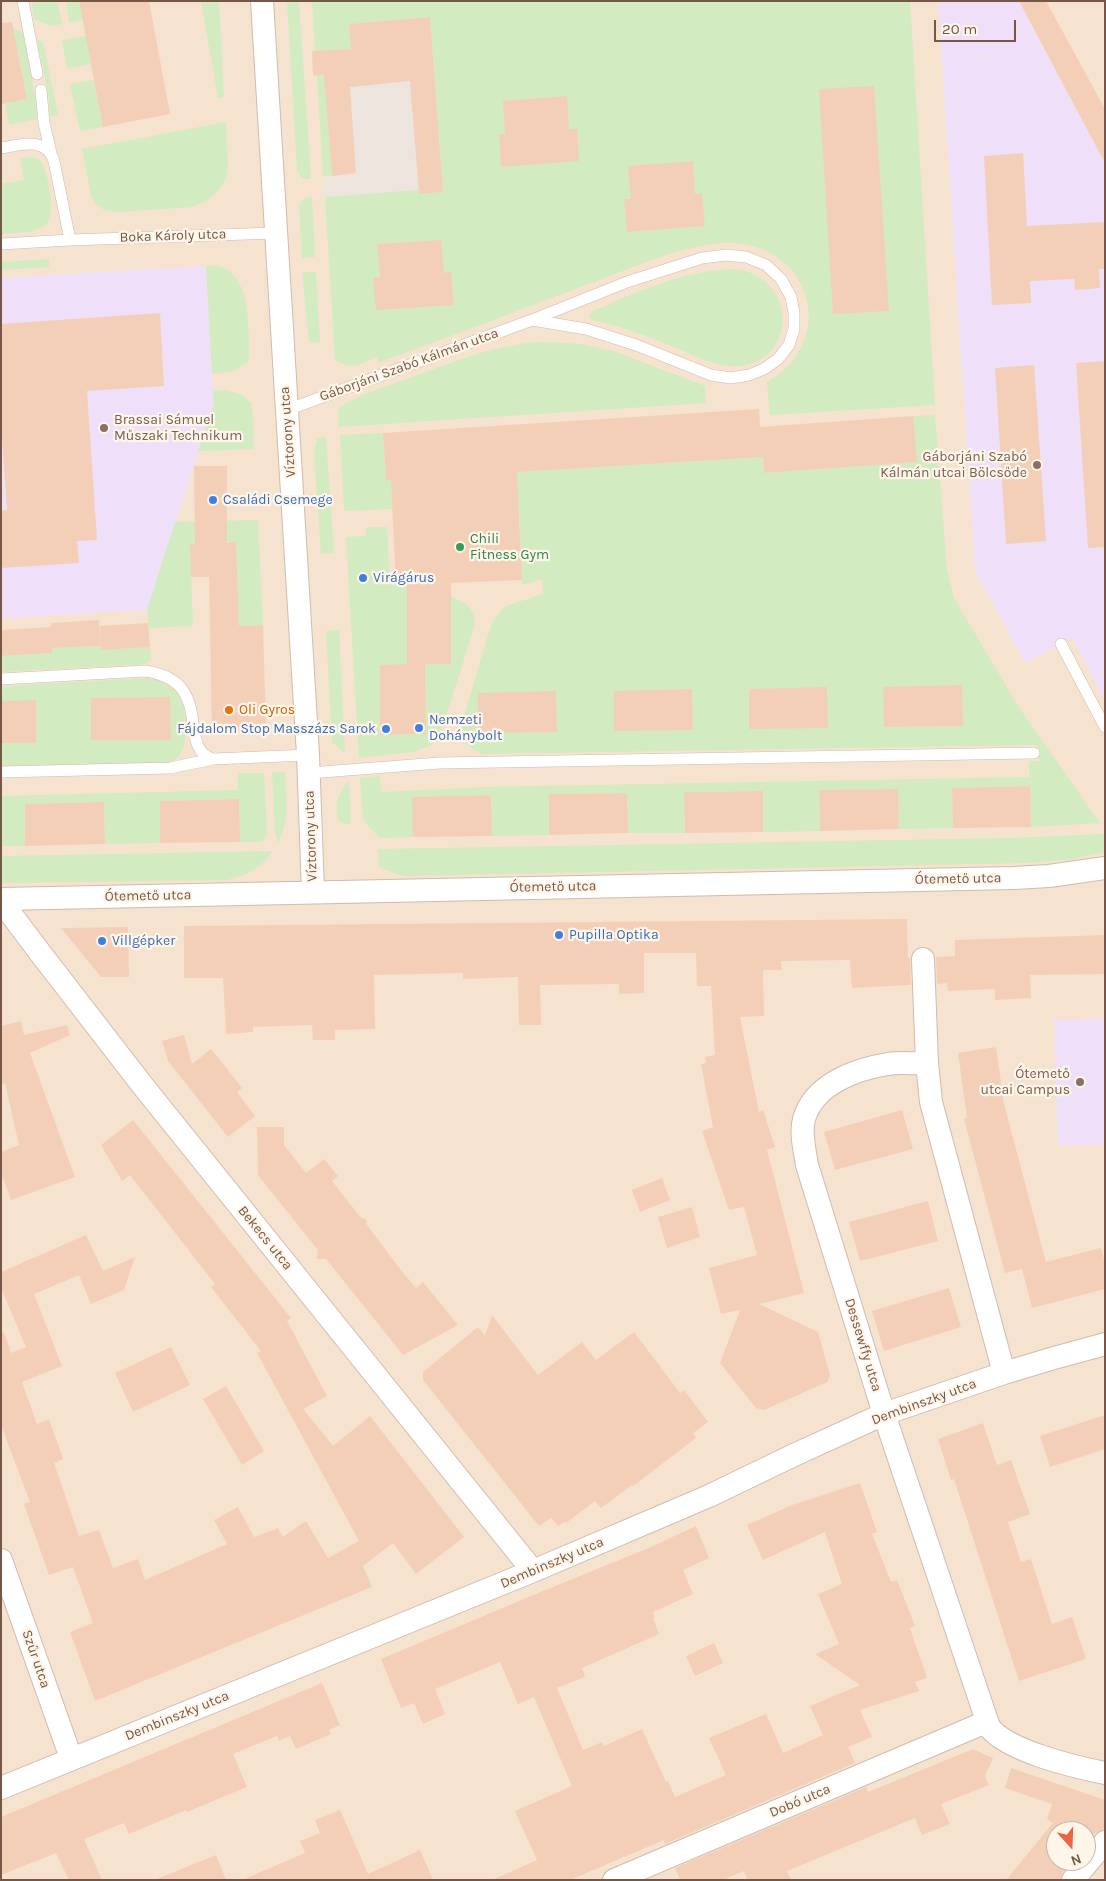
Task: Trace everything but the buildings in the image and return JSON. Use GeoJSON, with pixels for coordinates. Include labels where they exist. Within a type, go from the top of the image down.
{"type":"FeatureCollection","features":[{"type":"Feature","properties":{"kind":"street","name":"Víztorony utca"},"geometry":{"type":"LineString","coordinates":[[262,1],[308,764],[313,892]]}},
{"type":"Feature","properties":{"kind":"street","name":"Ótemető utca"},"geometry":{"type":"LineString","coordinates":[[1,900],[1014,878],[1050,876],[1105,868]]}},
{"type":"Feature","properties":{"kind":"street","name":"Bekecs utca"},"geometry":{"type":"LineString","coordinates":[[1,900],[40,954],[143,1086],[534,1571]]}},
{"type":"Feature","properties":{"kind":"street"},"geometry":{"type":"LineString","coordinates":[[923,958],[929,1093],[1004,1373]]}},
{"type":"Feature","properties":{"kind":"street","name":"Dessewffy utca"},"geometry":{"type":"LineString","coordinates":[[927,1063],[890,1064],[870,1068],[837,1080],[822,1091],[810,1105],[804,1120],[807,1165],[884,1414],[986,1722],[992,1732],[1007,1741],[1055,1760],[1105,1773]]}},
{"type":"Feature","properties":{"kind":"street","name":"Dembinszky utca"},"geometry":{"type":"LineString","coordinates":[[1,1788],[534,1571],[709,1496],[884,1414],[1004,1373],[1105,1344]]}},
{"type":"Feature","properties":{"kind":"street","name":"Szűr utca"},"geometry":{"type":"LineString","coordinates":[[1,1560],[71,1758]]}},
{"type":"Feature","properties":{"kind":"street","name":"Dobó utca"},"geometry":{"type":"LineString","coordinates":[[614,1880],[986,1722]]}},
{"type":"Feature","properties":{"kind":"street"},"geometry":{"type":"LineString","coordinates":[[1073,1880],[1105,1842]]}},
{"type":"Feature","properties":{"kind":"lane"},"geometry":{"type":"LineString","coordinates":[[23,1],[37,74]]}},
{"type":"Feature","properties":{"kind":"lane"},"geometry":{"type":"LineString","coordinates":[[40,90],[44,123],[54,161],[70,240]]}},
{"type":"Feature","properties":{"kind":"lane"},"geometry":{"type":"LineString","coordinates":[[1,148],[36,144],[43,146],[51,153]]}},
{"type":"Feature","properties":{"kind":"lane","name":"Boka Károly utca"},"geometry":{"type":"LineString","coordinates":[[1,244],[276,233]]}},
{"type":"Feature","properties":{"kind":"lane","name":"Gáborjáni Szabó Kálmán utca"},"geometry":{"type":"LineString","coordinates":[[287,410],[532,320],[627,282],[675,265],[702,258],[726,255],[746,257],[766,265],[781,279],[791,297],[794,312],[794,329],[789,345],[778,359],[764,369],[749,375],[731,378],[711,375],[636,345],[586,328],[532,320]]}},
{"type":"Feature","properties":{"kind":"lane"},"geometry":{"type":"LineString","coordinates":[[1061,644],[1105,727]]}},
{"type":"Feature","properties":{"kind":"lane"},"geometry":{"type":"LineString","coordinates":[[1,679],[145,671],[160,674],[173,680],[184,691],[192,707],[198,748],[203,754],[213,759]]}},
{"type":"Feature","properties":{"kind":"lane"},"geometry":{"type":"LineString","coordinates":[[1,772],[170,768],[213,759],[308,764],[1034,753]]}},
{"type":"Feature","properties":{"kind":"shaded area"},"geometry":{"type":"Polygon","coordinates":[[[1,1],[1105,1],[1105,1880],[1,1880],[1,1]]]}},
{"type":"Feature","properties":{"kind":"shaded area"},"geometry":{"type":"Polygon","coordinates":[[[1019,1],[1105,163],[1105,701],[1072,638],[1025,663],[975,571],[938,2],[1019,1]]]}},
{"type":"Feature","properties":{"kind":"shaded area"},"geometry":{"type":"Polygon","coordinates":[[[406,19],[418,190],[325,197],[323,176],[356,173],[350,84],[380,84],[374,22],[406,19]]]}},
{"type":"Feature","properties":{"kind":"shaded area","name":"Brassai Sámuel Műszaki Technikum"},"geometry":{"type":"Polygon","coordinates":[[[206,266],[214,404],[147,610],[1,618],[1,278],[206,266]]]}},
{"type":"Feature","properties":{"kind":"shaded area","name":"Ótemető utcai Campus"},"geometry":{"type":"Polygon","coordinates":[[[1105,1018],[1105,1145],[1058,1145],[1054,1020],[1105,1018]]]}},
{"type":"Feature","properties":{"kind":"green space"},"geometry":{"type":"Polygon","coordinates":[[[31,1],[57,1],[62,24],[51,26],[34,19],[31,1]]]}},
{"type":"Feature","properties":{"kind":"green space"},"geometry":{"type":"Polygon","coordinates":[[[66,1],[79,1],[83,20],[69,23],[66,1]]]}},
{"type":"Feature","properties":{"kind":"green space"},"geometry":{"type":"Polygon","coordinates":[[[201,1],[219,1],[224,97],[218,98],[201,1]]]}},
{"type":"Feature","properties":{"kind":"green space"},"geometry":{"type":"Polygon","coordinates":[[[287,1],[299,1],[311,179],[302,179],[297,170],[287,1]]]}},
{"type":"Feature","properties":{"kind":"green space"},"geometry":{"type":"Polygon","coordinates":[[[312,1],[910,1],[935,405],[770,415],[767,382],[789,364],[803,343],[809,321],[806,298],[797,277],[781,260],[759,248],[732,243],[698,246],[660,257],[378,363],[377,357],[356,365],[340,363],[335,359],[325,197],[418,190],[419,194],[443,192],[430,17],[349,24],[354,87],[325,87],[332,176],[323,176],[317,76],[335,75],[315,51],[312,1]]]}},
{"type":"Feature","properties":{"kind":"green space"},"geometry":{"type":"Polygon","coordinates":[[[1,24],[23,32],[36,102],[37,119],[9,125],[5,103],[27,99],[18,51],[1,24]]]}},
{"type":"Feature","properties":{"kind":"green space"},"geometry":{"type":"Polygon","coordinates":[[[86,36],[91,64],[67,69],[62,40],[86,36]]]}},
{"type":"Feature","properties":{"kind":"green space"},"geometry":{"type":"Polygon","coordinates":[[[37,39],[43,42],[58,115],[50,116],[49,98],[37,39]]]}},
{"type":"Feature","properties":{"kind":"green space"},"geometry":{"type":"Polygon","coordinates":[[[94,80],[103,127],[80,131],[70,84],[94,80]]]}},
{"type":"Feature","properties":{"kind":"green space"},"geometry":{"type":"Polygon","coordinates":[[[226,122],[228,165],[226,178],[222,186],[205,202],[191,207],[119,212],[104,210],[96,204],[91,196],[82,149],[226,122]]]}},
{"type":"Feature","properties":{"kind":"green space"},"geometry":{"type":"Polygon","coordinates":[[[30,157],[39,159],[46,173],[51,203],[51,214],[48,222],[43,227],[35,230],[1,234],[1,184],[24,180],[20,158],[30,157]]]}},
{"type":"Feature","properties":{"kind":"green space"},"geometry":{"type":"Polygon","coordinates":[[[312,197],[315,257],[302,258],[299,206],[303,199],[312,197]]]}},
{"type":"Feature","properties":{"kind":"green space"},"geometry":{"type":"Polygon","coordinates":[[[49,259],[49,267],[1,270],[1,262],[49,259]]]}},
{"type":"Feature","properties":{"kind":"green space"},"geometry":{"type":"Polygon","coordinates":[[[216,265],[228,270],[237,279],[243,291],[248,320],[249,361],[232,372],[212,374],[206,266],[216,265]]]}},
{"type":"Feature","properties":{"kind":"green space"},"geometry":{"type":"Polygon","coordinates":[[[737,269],[757,276],[771,287],[780,302],[783,319],[780,335],[772,349],[759,360],[740,366],[713,363],[642,335],[592,320],[589,317],[591,312],[667,281],[701,272],[737,269]]]}},
{"type":"Feature","properties":{"kind":"green space"},"geometry":{"type":"Polygon","coordinates":[[[302,272],[316,272],[320,342],[309,343],[302,272]]]}},
{"type":"Feature","properties":{"kind":"green space"},"geometry":{"type":"Polygon","coordinates":[[[541,342],[583,344],[617,352],[705,386],[706,403],[339,427],[338,409],[360,396],[487,351],[541,342]]]}},
{"type":"Feature","properties":{"kind":"green space"},"geometry":{"type":"Polygon","coordinates":[[[227,390],[242,395],[252,404],[254,449],[198,451],[214,404],[213,391],[227,390]]]}},
{"type":"Feature","properties":{"kind":"green space"},"geometry":{"type":"Polygon","coordinates":[[[935,415],[947,570],[954,598],[1020,709],[1100,823],[1031,827],[1030,786],[952,788],[953,828],[899,829],[898,789],[819,791],[820,831],[763,832],[762,791],[684,792],[685,833],[628,833],[627,793],[549,794],[549,835],[492,836],[491,795],[413,797],[413,837],[380,838],[368,826],[363,818],[360,778],[380,776],[381,792],[483,787],[1029,777],[1029,761],[1039,761],[1038,745],[483,754],[470,747],[462,735],[461,725],[491,625],[506,606],[543,594],[542,579],[522,585],[519,507],[392,512],[392,509],[344,511],[340,435],[383,433],[386,480],[763,457],[764,473],[916,462],[913,416],[935,415]]]}},
{"type":"Feature","properties":{"kind":"green space"},"geometry":{"type":"Polygon","coordinates":[[[326,437],[334,553],[321,554],[314,452],[317,438],[326,437]]]}},
{"type":"Feature","properties":{"kind":"green space"},"geometry":{"type":"Polygon","coordinates":[[[258,520],[263,625],[239,626],[236,542],[190,544],[193,626],[149,628],[147,610],[175,522],[258,520]]]}},
{"type":"Feature","properties":{"kind":"green space"},"geometry":{"type":"Polygon","coordinates":[[[366,527],[387,527],[390,585],[407,585],[407,664],[380,665],[381,735],[426,734],[425,664],[451,663],[451,597],[468,606],[475,618],[475,624],[452,698],[439,734],[433,743],[428,747],[413,752],[359,758],[346,537],[366,536],[366,527]]]}},
{"type":"Feature","properties":{"kind":"green space"},"geometry":{"type":"Polygon","coordinates":[[[339,630],[345,754],[332,742],[326,631],[339,630]]]}},
{"type":"Feature","properties":{"kind":"green space"},"geometry":{"type":"Polygon","coordinates":[[[101,646],[101,650],[150,647],[151,660],[146,664],[1,672],[1,652],[2,656],[52,653],[52,648],[101,646]]]}},
{"type":"Feature","properties":{"kind":"green space"},"geometry":{"type":"Polygon","coordinates":[[[148,678],[158,680],[170,687],[182,703],[186,727],[185,743],[180,755],[174,760],[167,763],[1,766],[1,686],[148,678]]]}},
{"type":"Feature","properties":{"kind":"green space"},"geometry":{"type":"Polygon","coordinates":[[[272,772],[285,772],[286,817],[278,843],[275,834],[272,772]]]}},
{"type":"Feature","properties":{"kind":"green space"},"geometry":{"type":"Polygon","coordinates":[[[238,773],[264,773],[267,835],[262,842],[240,842],[239,799],[160,801],[160,843],[105,844],[104,802],[25,804],[25,846],[1,846],[1,796],[238,790],[238,773]]]}},
{"type":"Feature","properties":{"kind":"green space"},"geometry":{"type":"Polygon","coordinates":[[[349,781],[351,820],[346,825],[339,821],[336,810],[339,795],[349,781]]]}},
{"type":"Feature","properties":{"kind":"green space"},"geometry":{"type":"Polygon","coordinates":[[[1105,834],[1105,852],[1072,859],[1028,863],[414,876],[398,875],[379,867],[378,849],[1009,838],[1105,834]]]}},
{"type":"Feature","properties":{"kind":"green space"},"geometry":{"type":"Polygon","coordinates":[[[273,851],[252,871],[240,877],[226,880],[1,883],[1,856],[273,851]]]}},
{"type":"Feature","properties":{"kind":"place","name":"Brassai Sámuel Műszaki Technikum"},"geometry":{"type":"Point","coordinates":[104,428]}},
{"type":"Feature","properties":{"kind":"place","name":"Gáborjáni Szabó Kálmán utcai Bölcsőde"},"geometry":{"type":"Point","coordinates":[1037,465]}},
{"type":"Feature","properties":{"kind":"place","name":"Családi Csemege"},"geometry":{"type":"Point","coordinates":[213,500]}},
{"type":"Feature","properties":{"kind":"place","name":"Chili Fitness Gym"},"geometry":{"type":"Point","coordinates":[460,547]}},
{"type":"Feature","properties":{"kind":"place","name":"Virágárus"},"geometry":{"type":"Point","coordinates":[363,578]}},
{"type":"Feature","properties":{"kind":"place","name":"Oli Gyros"},"geometry":{"type":"Point","coordinates":[229,710]}},
{"type":"Feature","properties":{"kind":"place","name":"Nemzeti Dohánybolt"},"geometry":{"type":"Point","coordinates":[419,728]}},
{"type":"Feature","properties":{"kind":"place","name":"Fájdalom Stop Masszázs Sarok"},"geometry":{"type":"Point","coordinates":[386,729]}},
{"type":"Feature","properties":{"kind":"place","name":"Pupilla Optika"},"geometry":{"type":"Point","coordinates":[559,935]}},
{"type":"Feature","properties":{"kind":"place","name":"Villgépker"},"geometry":{"type":"Point","coordinates":[102,941]}},
{"type":"Feature","properties":{"kind":"place","name":"Ótemető utcai Campus"},"geometry":{"type":"Point","coordinates":[1080,1082]}}]}
